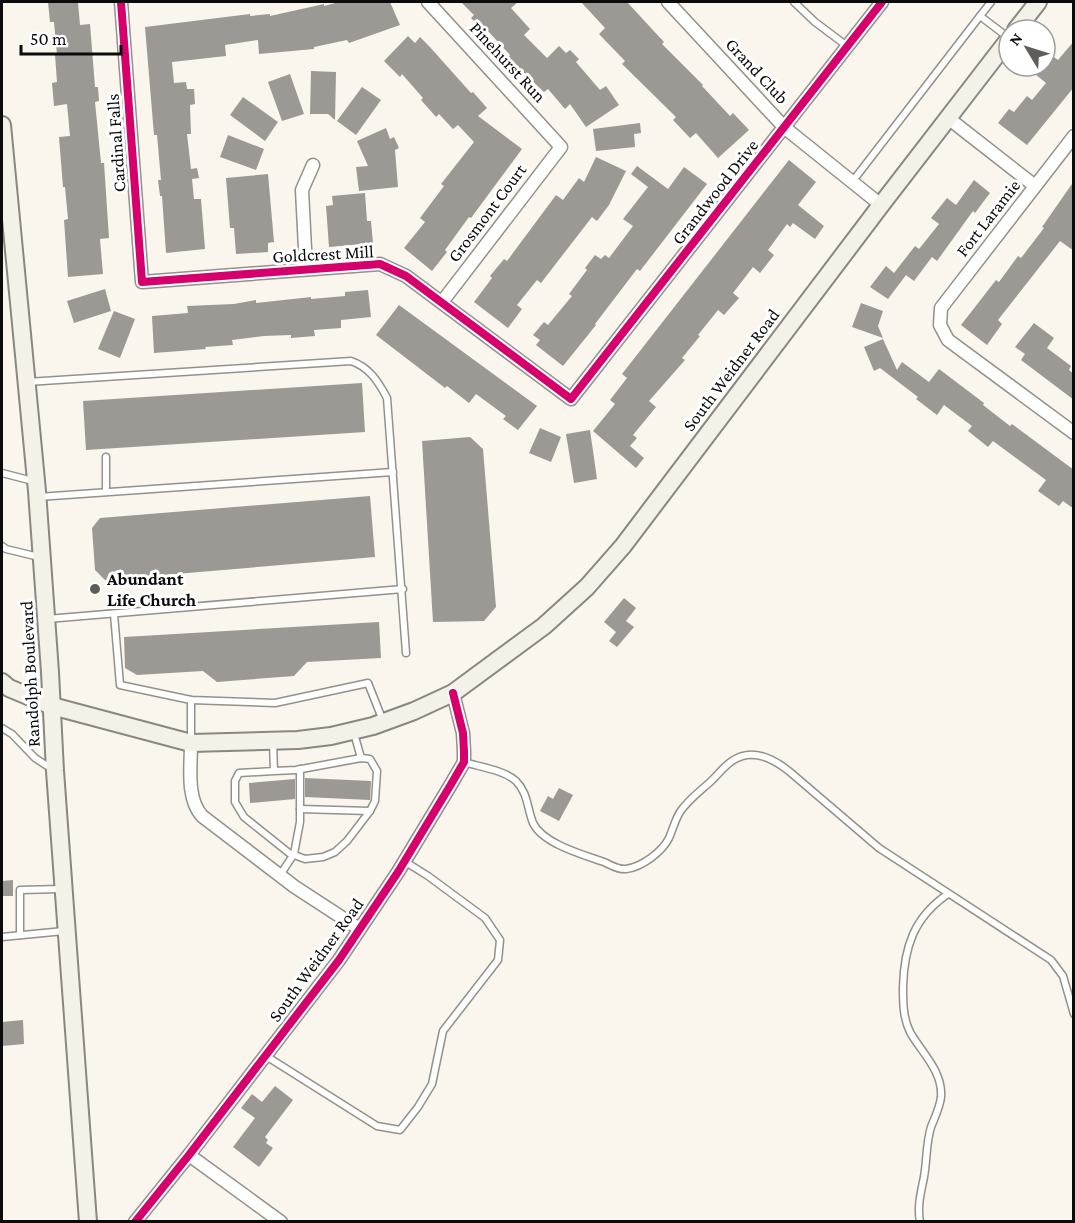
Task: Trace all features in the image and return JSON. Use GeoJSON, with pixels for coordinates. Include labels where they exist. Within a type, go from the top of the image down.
{"type":"FeatureCollection","features":[{"type":"Feature","properties":{"kind":"main road"},"geometry":{"type":"LineString","coordinates":[[1025,18],[1038,2]]}},
{"type":"Feature","properties":{"kind":"main road","name":"South Weidner Road"},"geometry":{"type":"LineString","coordinates":[[2,682],[9,688],[52,706],[191,743],[298,740],[354,730],[414,711],[453,693],[513,650],[587,587],[623,546],[997,54]]}},
{"type":"Feature","properties":{"kind":"main road","name":"Randolph Boulevard"},"geometry":{"type":"LineString","coordinates":[[2,125],[37,489],[88,1221]]}},
{"type":"Feature","properties":{"kind":"street","name":"Cardinal Falls"},"geometry":{"type":"LineString","coordinates":[[121,2],[142,282]]}},
{"type":"Feature","properties":{"kind":"street","name":"Pinehurst Run"},"geometry":{"type":"LineString","coordinates":[[428,2],[561,147]]}},
{"type":"Feature","properties":{"kind":"street","name":"Grand Club"},"geometry":{"type":"LineString","coordinates":[[668,2],[785,128],[880,205]]}},
{"type":"Feature","properties":{"kind":"street","name":"Grandwood Drive"},"geometry":{"type":"LineString","coordinates":[[572,399],[882,2]]}},
{"type":"Feature","properties":{"kind":"street"},"geometry":{"type":"LineString","coordinates":[[948,118],[1035,186]]}},
{"type":"Feature","properties":{"kind":"street","name":"Fort Laramie"},"geometry":{"type":"LineString","coordinates":[[1074,136],[941,308],[940,325],[948,340],[1074,433]]}},
{"type":"Feature","properties":{"kind":"street","name":"Grosmont Court"},"geometry":{"type":"LineString","coordinates":[[442,302],[561,147]]}},
{"type":"Feature","properties":{"kind":"street"},"geometry":{"type":"LineString","coordinates":[[306,268],[302,190],[313,165]]}},
{"type":"Feature","properties":{"kind":"street","name":"Goldcrest Mill"},"geometry":{"type":"LineString","coordinates":[[142,282],[380,264],[406,276],[572,399]]}},
{"type":"Feature","properties":{"kind":"street"},"geometry":{"type":"LineString","coordinates":[[453,693],[463,733],[464,762]]}},
{"type":"Feature","properties":{"kind":"street","name":"South Weidner Road"},"geometry":{"type":"LineString","coordinates":[[191,743],[194,807],[219,831],[358,928]]}},
{"type":"Feature","properties":{"kind":"street","name":"South Weidner Road"},"geometry":{"type":"LineString","coordinates":[[135,1221],[189,1155],[339,960],[404,861],[464,762]]}},
{"type":"Feature","properties":{"kind":"street"},"geometry":{"type":"LineString","coordinates":[[189,1155],[280,1221]]}},
{"type":"Feature","properties":{"kind":"lane"},"geometry":{"type":"LineString","coordinates":[[794,2],[815,22],[847,46]]}},
{"type":"Feature","properties":{"kind":"lane"},"geometry":{"type":"LineString","coordinates":[[852,182],[992,2]]}},
{"type":"Feature","properties":{"kind":"lane"},"geometry":{"type":"LineString","coordinates":[[980,16],[997,29]]}},
{"type":"Feature","properties":{"kind":"lane"},"geometry":{"type":"LineString","coordinates":[[27,382],[351,361],[362,365],[378,380],[387,398],[406,653]]}},
{"type":"Feature","properties":{"kind":"lane"},"geometry":{"type":"LineString","coordinates":[[106,457],[106,492]]}},
{"type":"Feature","properties":{"kind":"lane"},"geometry":{"type":"LineString","coordinates":[[2,473],[37,489],[106,492],[393,472]]}},
{"type":"Feature","properties":{"kind":"lane"},"geometry":{"type":"LineString","coordinates":[[2,546],[42,558]]}},
{"type":"Feature","properties":{"kind":"lane"},"geometry":{"type":"LineString","coordinates":[[47,619],[402,589]]}},
{"type":"Feature","properties":{"kind":"lane"},"geometry":{"type":"LineString","coordinates":[[114,614],[120,685],[191,700],[275,703],[368,683],[384,722]]}},
{"type":"Feature","properties":{"kind":"lane"},"geometry":{"type":"LineString","coordinates":[[191,700],[191,743]]}},
{"type":"Feature","properties":{"kind":"lane"},"geometry":{"type":"LineString","coordinates":[[2,728],[22,742],[34,758],[55,771]]}},
{"type":"Feature","properties":{"kind":"lane"},"geometry":{"type":"LineString","coordinates":[[354,730],[361,758]]}},
{"type":"Feature","properties":{"kind":"lane"},"geometry":{"type":"LineString","coordinates":[[273,741],[274,771]]}},
{"type":"Feature","properties":{"kind":"lane"},"geometry":{"type":"LineString","coordinates":[[464,762],[503,774],[515,781],[528,802],[533,822],[542,834],[580,856],[619,869],[626,869],[637,865],[660,850],[667,841],[682,808],[734,759],[754,755],[766,757],[790,772],[879,848],[1057,966],[1063,976],[1074,1014]]}},
{"type":"Feature","properties":{"kind":"lane"},"geometry":{"type":"LineString","coordinates":[[361,758],[370,759],[377,771],[375,801],[347,841],[335,852],[323,857],[305,859],[289,853],[244,817],[235,802],[235,781],[239,773],[300,769],[361,758]]}},
{"type":"Feature","properties":{"kind":"lane"},"geometry":{"type":"LineString","coordinates":[[279,875],[294,854],[300,822],[300,769]]}},
{"type":"Feature","properties":{"kind":"lane"},"geometry":{"type":"LineString","coordinates":[[300,809],[370,811]]}},
{"type":"Feature","properties":{"kind":"lane"},"geometry":{"type":"LineString","coordinates":[[266,1055],[377,1126],[400,1130],[418,1107],[432,1084],[443,1031],[498,960],[500,940],[485,918],[404,861]]}},
{"type":"Feature","properties":{"kind":"lane"},"geometry":{"type":"LineString","coordinates":[[20,935],[20,890],[65,888]]}},
{"type":"Feature","properties":{"kind":"lane"},"geometry":{"type":"LineString","coordinates":[[920,1221],[918,1209],[930,1129],[940,1097],[940,1086],[931,1062],[910,1032],[904,1017],[904,965],[911,938],[920,921],[933,904],[948,894]]}},
{"type":"Feature","properties":{"kind":"lane"},"geometry":{"type":"LineString","coordinates":[[2,937],[68,931]]}},
{"type":"Feature","properties":{"kind":"building"},"geometry":{"type":"Polygon","coordinates":[[[48,2],[78,2],[80,25],[90,24],[95,87],[98,87],[99,101],[95,102],[101,163],[104,163],[109,238],[100,239],[103,274],[68,277],[64,220],[68,219],[59,137],[70,136],[67,104],[54,106],[52,83],[57,82],[55,55],[57,55],[54,22],[50,22],[48,2]]]}},
{"type":"Feature","properties":{"kind":"building"},"geometry":{"type":"Polygon","coordinates":[[[339,2],[390,2],[400,25],[349,43],[347,40],[314,47],[314,49],[259,54],[258,40],[225,45],[226,56],[172,62],[174,83],[186,82],[187,89],[194,89],[195,104],[190,105],[191,134],[187,134],[191,169],[197,168],[199,178],[192,179],[194,199],[201,199],[205,249],[166,253],[162,196],[160,196],[158,180],[161,180],[157,135],[154,135],[145,27],[250,14],[250,16],[270,14],[270,16],[339,2]]]}},
{"type":"Feature","properties":{"kind":"building"},"geometry":{"type":"Polygon","coordinates":[[[461,2],[518,2],[511,8],[530,29],[524,35],[547,58],[559,46],[566,53],[570,50],[579,59],[576,62],[600,90],[606,86],[619,105],[586,127],[570,104],[565,109],[548,89],[544,92],[508,58],[510,55],[488,31],[486,33],[471,18],[474,15],[461,2]]]}},
{"type":"Feature","properties":{"kind":"building"},"geometry":{"type":"Polygon","coordinates":[[[581,2],[627,2],[664,42],[662,44],[730,116],[733,113],[749,130],[718,158],[696,133],[690,138],[673,120],[676,117],[622,64],[625,61],[599,34],[605,28],[581,2]]]}},
{"type":"Feature","properties":{"kind":"building"},"geometry":{"type":"Polygon","coordinates":[[[408,36],[415,43],[420,37],[487,108],[478,116],[522,149],[471,218],[469,217],[432,271],[404,248],[425,222],[420,218],[444,186],[441,184],[474,142],[458,125],[453,129],[439,114],[436,117],[402,74],[400,77],[384,61],[408,36]]]}},
{"type":"Feature","properties":{"kind":"building"},"geometry":{"type":"Polygon","coordinates":[[[1074,41],[1074,87],[1027,145],[998,123],[1009,109],[1014,112],[1027,96],[1032,100],[1046,83],[1040,78],[1057,78],[1058,60],[1074,41]]]}},
{"type":"Feature","properties":{"kind":"building"},"geometry":{"type":"Polygon","coordinates":[[[311,71],[336,72],[335,120],[328,114],[310,114],[311,71]]]}},
{"type":"Feature","properties":{"kind":"building"},"geometry":{"type":"Polygon","coordinates":[[[290,74],[304,114],[282,121],[268,82],[290,74]]]}},
{"type":"Feature","properties":{"kind":"building"},"geometry":{"type":"Polygon","coordinates":[[[362,87],[381,100],[356,135],[337,121],[362,87]]]}},
{"type":"Feature","properties":{"kind":"building"},"geometry":{"type":"Polygon","coordinates":[[[243,97],[278,122],[265,141],[230,115],[243,97]]]}},
{"type":"Feature","properties":{"kind":"building"},"geometry":{"type":"Polygon","coordinates":[[[640,123],[641,133],[634,134],[635,147],[596,151],[593,129],[640,123]]]}},
{"type":"Feature","properties":{"kind":"building"},"geometry":{"type":"Polygon","coordinates":[[[386,128],[390,139],[394,137],[399,148],[395,150],[398,187],[359,191],[356,167],[368,166],[357,141],[386,128]]]}},
{"type":"Feature","properties":{"kind":"building"},"geometry":{"type":"Polygon","coordinates":[[[228,135],[264,149],[256,170],[220,157],[228,135]]]}},
{"type":"Feature","properties":{"kind":"building"},"geometry":{"type":"Polygon","coordinates":[[[596,157],[626,171],[609,205],[597,221],[592,217],[541,283],[537,280],[517,305],[522,309],[508,328],[474,302],[492,278],[490,276],[504,259],[507,261],[556,195],[563,200],[579,178],[584,182],[596,157]]]}},
{"type":"Feature","properties":{"kind":"building"},"geometry":{"type":"Polygon","coordinates":[[[789,160],[816,182],[798,205],[824,226],[815,239],[793,223],[790,227],[787,224],[768,250],[774,255],[760,273],[753,267],[733,293],[739,298],[724,315],[718,310],[698,335],[700,336],[682,358],[685,360],[649,401],[656,407],[633,435],[637,438],[630,446],[644,458],[636,468],[593,431],[615,404],[610,400],[627,378],[622,374],[789,160]]]}},
{"type":"Feature","properties":{"kind":"building"},"geometry":{"type":"Polygon","coordinates":[[[637,166],[668,189],[684,167],[707,184],[640,271],[637,269],[563,366],[536,345],[540,340],[533,335],[544,322],[548,325],[572,296],[569,294],[595,255],[601,259],[605,255],[609,258],[633,226],[623,219],[648,187],[631,174],[637,166]]]}},
{"type":"Feature","properties":{"kind":"building"},"geometry":{"type":"Polygon","coordinates":[[[268,174],[274,242],[268,243],[268,252],[236,254],[234,228],[230,228],[226,178],[268,174]]]}},
{"type":"Feature","properties":{"kind":"building"},"geometry":{"type":"Polygon","coordinates":[[[974,180],[990,193],[975,213],[973,211],[937,261],[932,257],[914,281],[906,275],[888,299],[870,287],[886,266],[894,273],[915,246],[919,249],[939,224],[931,218],[947,198],[956,205],[974,180]]]}},
{"type":"Feature","properties":{"kind":"building"},"geometry":{"type":"Polygon","coordinates":[[[1074,181],[1074,251],[1060,241],[998,320],[1002,324],[987,345],[961,325],[996,280],[999,282],[1018,256],[1021,258],[1044,228],[1042,227],[1074,181]]]}},
{"type":"Feature","properties":{"kind":"building"},"geometry":{"type":"Polygon","coordinates":[[[365,193],[367,221],[371,221],[373,243],[329,247],[326,206],[333,205],[332,196],[365,193]]]}},
{"type":"Feature","properties":{"kind":"building"},"geometry":{"type":"Polygon","coordinates":[[[105,289],[111,311],[74,323],[67,301],[105,289]]]}},
{"type":"Feature","properties":{"kind":"building"},"geometry":{"type":"Polygon","coordinates":[[[368,290],[371,317],[341,320],[341,328],[314,330],[315,336],[291,338],[291,335],[264,336],[232,340],[233,345],[154,353],[152,316],[188,313],[187,306],[345,296],[345,292],[368,290]]]}},
{"type":"Feature","properties":{"kind":"building"},"geometry":{"type":"Polygon","coordinates":[[[861,303],[883,311],[878,326],[883,338],[852,327],[861,303]]]}},
{"type":"Feature","properties":{"kind":"building"},"geometry":{"type":"Polygon","coordinates":[[[399,305],[537,406],[518,430],[503,419],[506,416],[476,394],[469,403],[447,386],[445,388],[376,335],[399,305]]]}},
{"type":"Feature","properties":{"kind":"building"},"geometry":{"type":"Polygon","coordinates":[[[114,311],[135,319],[120,358],[98,349],[114,311]]]}},
{"type":"Feature","properties":{"kind":"building"},"geometry":{"type":"Polygon","coordinates":[[[1034,323],[1054,338],[1047,348],[1071,366],[1069,370],[1074,374],[1074,400],[1021,360],[1025,354],[1015,347],[1034,323]]]}},
{"type":"Feature","properties":{"kind":"building"},"geometry":{"type":"Polygon","coordinates":[[[883,339],[897,370],[902,362],[929,382],[939,369],[1010,426],[1012,424],[1074,470],[1074,509],[1063,501],[1059,506],[1038,491],[1046,480],[993,441],[988,447],[968,431],[972,426],[944,405],[937,415],[916,399],[918,397],[880,368],[874,371],[864,347],[883,339]]]}},
{"type":"Feature","properties":{"kind":"building"},"geometry":{"type":"Polygon","coordinates":[[[362,383],[365,432],[86,450],[83,401],[362,383]]]}},
{"type":"Feature","properties":{"kind":"building"},"geometry":{"type":"Polygon","coordinates":[[[540,428],[561,437],[551,462],[529,453],[540,428]]]}},
{"type":"Feature","properties":{"kind":"building"},"geometry":{"type":"Polygon","coordinates":[[[590,430],[597,479],[574,483],[566,434],[590,430]]]}},
{"type":"Feature","properties":{"kind":"building"},"geometry":{"type":"Polygon","coordinates":[[[470,437],[483,449],[496,607],[484,621],[433,622],[422,441],[470,437]]]}},
{"type":"Feature","properties":{"kind":"building"},"geometry":{"type":"Polygon","coordinates":[[[370,496],[375,557],[105,580],[95,570],[92,528],[100,518],[370,496]]]}},
{"type":"Feature","properties":{"kind":"building"},"geometry":{"type":"Polygon","coordinates":[[[624,598],[636,608],[626,621],[634,627],[617,647],[609,641],[616,632],[604,622],[624,598]]]}},
{"type":"Feature","properties":{"kind":"building"},"geometry":{"type":"Polygon","coordinates":[[[379,622],[381,658],[307,662],[294,676],[217,682],[203,671],[137,675],[125,668],[124,637],[379,622]]]}},
{"type":"Feature","properties":{"kind":"building"},"geometry":{"type":"Polygon","coordinates":[[[305,778],[371,781],[370,800],[305,797],[305,778]]]}},
{"type":"Feature","properties":{"kind":"building"},"geometry":{"type":"Polygon","coordinates":[[[295,779],[295,799],[250,803],[249,783],[295,779]]]}},
{"type":"Feature","properties":{"kind":"building"},"geometry":{"type":"Polygon","coordinates":[[[559,788],[573,795],[559,821],[540,811],[548,796],[553,799],[559,788]]]}},
{"type":"Feature","properties":{"kind":"building"},"geometry":{"type":"Polygon","coordinates":[[[13,880],[13,896],[2,896],[2,881],[13,880]]]}},
{"type":"Feature","properties":{"kind":"building"},"geometry":{"type":"Polygon","coordinates":[[[23,1020],[24,1044],[2,1046],[2,1022],[23,1020]]]}},
{"type":"Feature","properties":{"kind":"building"},"geometry":{"type":"Polygon","coordinates":[[[275,1086],[293,1100],[265,1137],[268,1140],[266,1143],[273,1148],[259,1167],[233,1147],[255,1118],[241,1108],[252,1094],[262,1102],[275,1086]]]}},
{"type":"Feature","properties":{"kind":"cycle path"},"geometry":{"type":"LineString","coordinates":[[121,2],[142,282],[380,264],[406,276],[571,399],[882,2]]}},
{"type":"Feature","properties":{"kind":"cycle path"},"geometry":{"type":"LineString","coordinates":[[135,1222],[339,960],[398,872],[450,786],[464,762],[463,733],[453,693]]}},
{"type":"Feature","properties":{"kind":"place","name":"Abundant Life Church"},"geometry":{"type":"Point","coordinates":[95,589]}}]}
